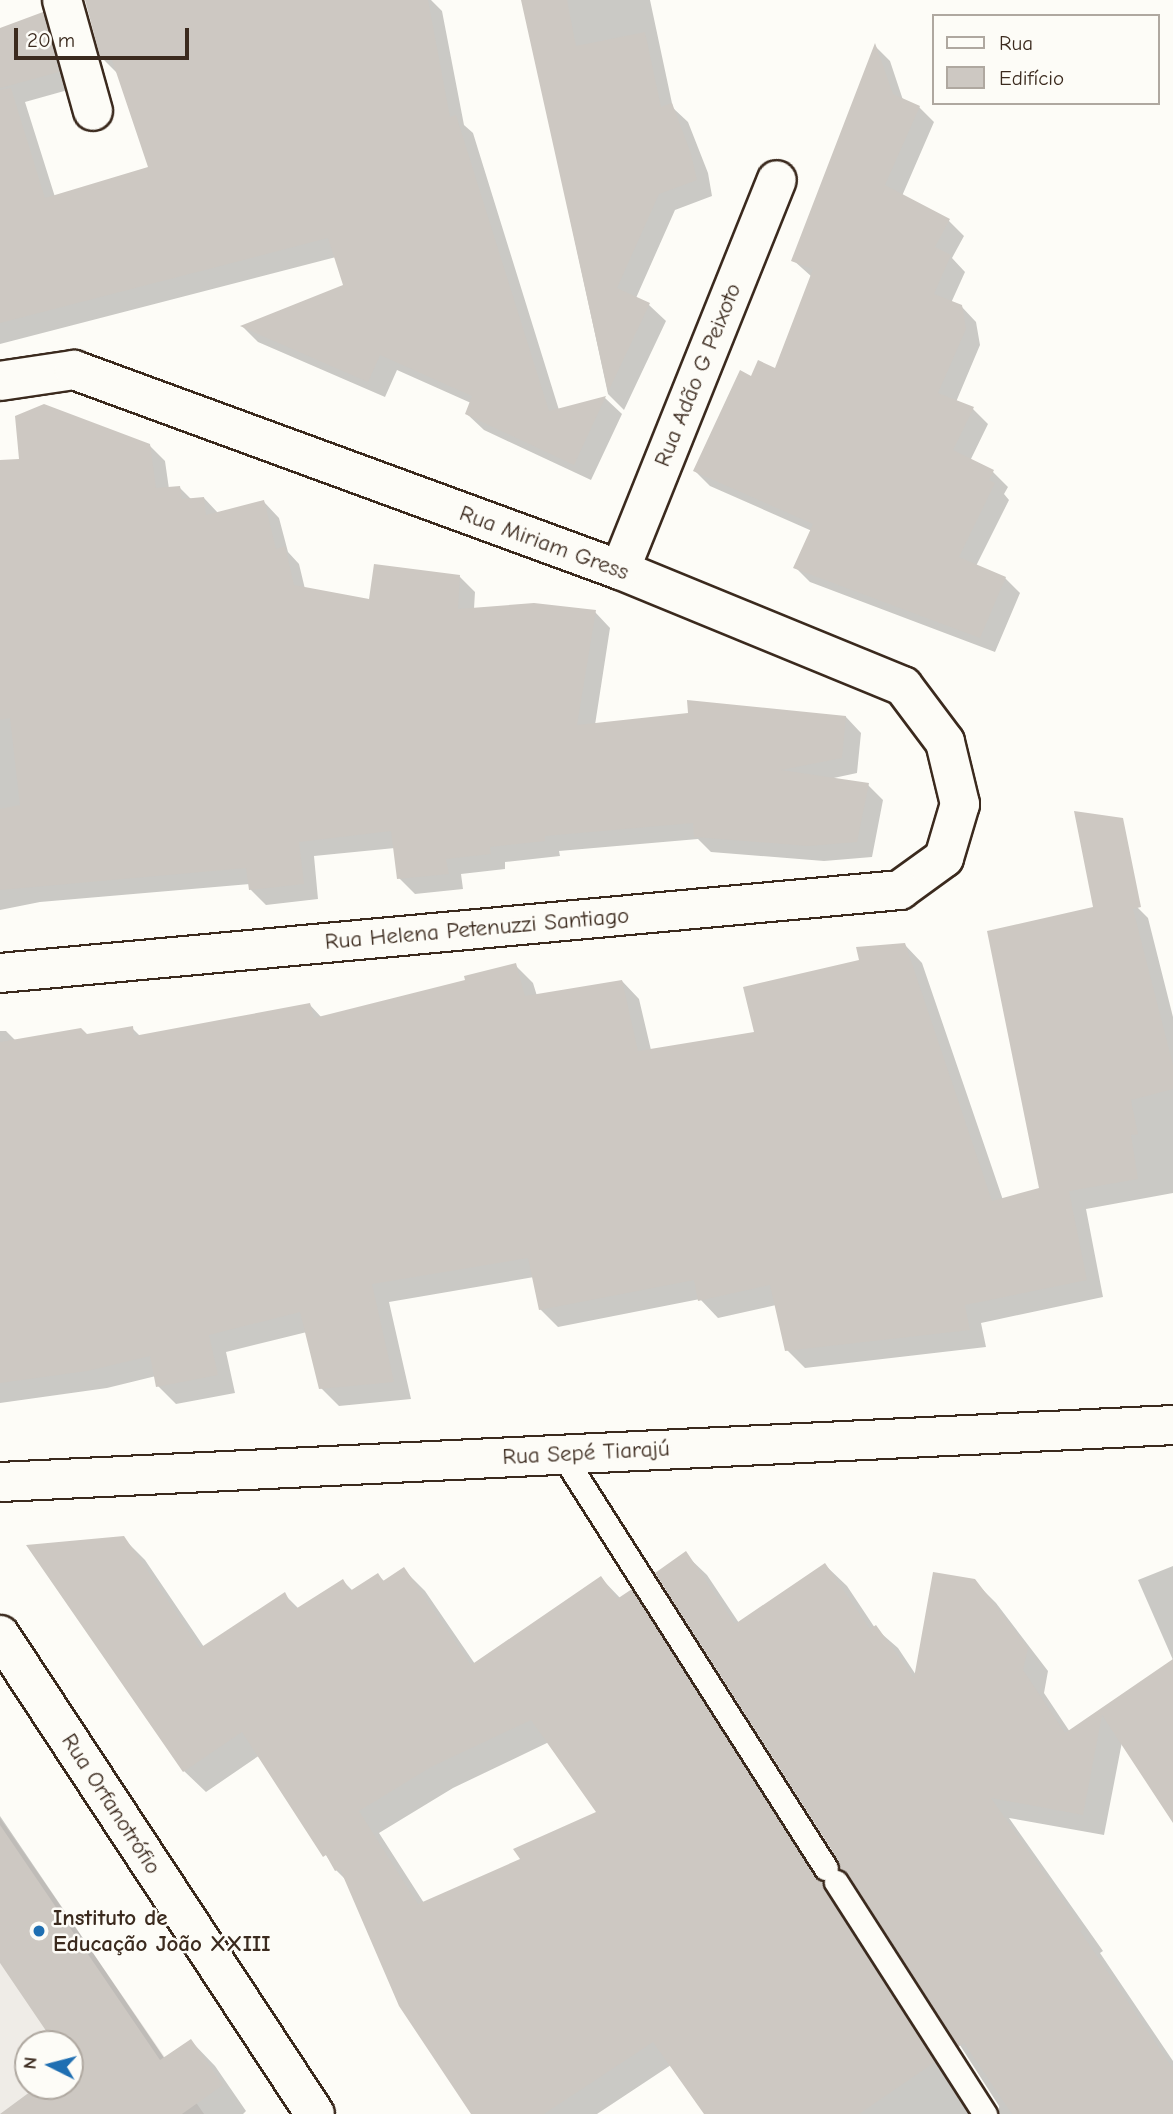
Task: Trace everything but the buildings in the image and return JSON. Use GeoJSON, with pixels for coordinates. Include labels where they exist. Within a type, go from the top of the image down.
{"type":"FeatureCollection","features":[{"type":"Feature","properties":{"kind":"street"},"geometry":{"type":"LineString","coordinates":[[62,0],[93,111]]}},
{"type":"Feature","properties":{"kind":"street","name":"Rua Adão G Peixoto"},"geometry":{"type":"LineString","coordinates":[[620,570],[777,180]]}},
{"type":"Feature","properties":{"kind":"street","name":"Rua Miriam Gress"},"geometry":{"type":"LineString","coordinates":[[0,381],[75,370],[620,570],[903,686],[945,742],[957,791],[960,804],[944,858]]}},
{"type":"Feature","properties":{"kind":"street","name":"Rua Helena Petenuzzi Santiago"},"geometry":{"type":"LineString","coordinates":[[0,974],[900,890],[944,858]]}},
{"type":"Feature","properties":{"kind":"street","name":"Rua Sepé Tiarajú"},"geometry":{"type":"LineString","coordinates":[[0,1482],[1173,1425]]}},
{"type":"Feature","properties":{"kind":"street","name":"Rua Orfanotrófio"},"geometry":{"type":"LineString","coordinates":[[0,1634],[315,2114]]}},
{"type":"Feature","properties":{"kind":"lane"},"geometry":{"type":"LineString","coordinates":[[562,1454],[985,2114]]}},
{"type":"Feature","properties":{"kind":"shaded area","name":"Instituto de Educação João XXIII"},"geometry":{"type":"Polygon","coordinates":[[[0,1818],[204,2114],[0,2114],[0,1818]]]}},
{"type":"Feature","properties":{"kind":"place","name":"Instituto de Educação João XXIII"},"geometry":{"type":"Point","coordinates":[39,1931]}}]}
